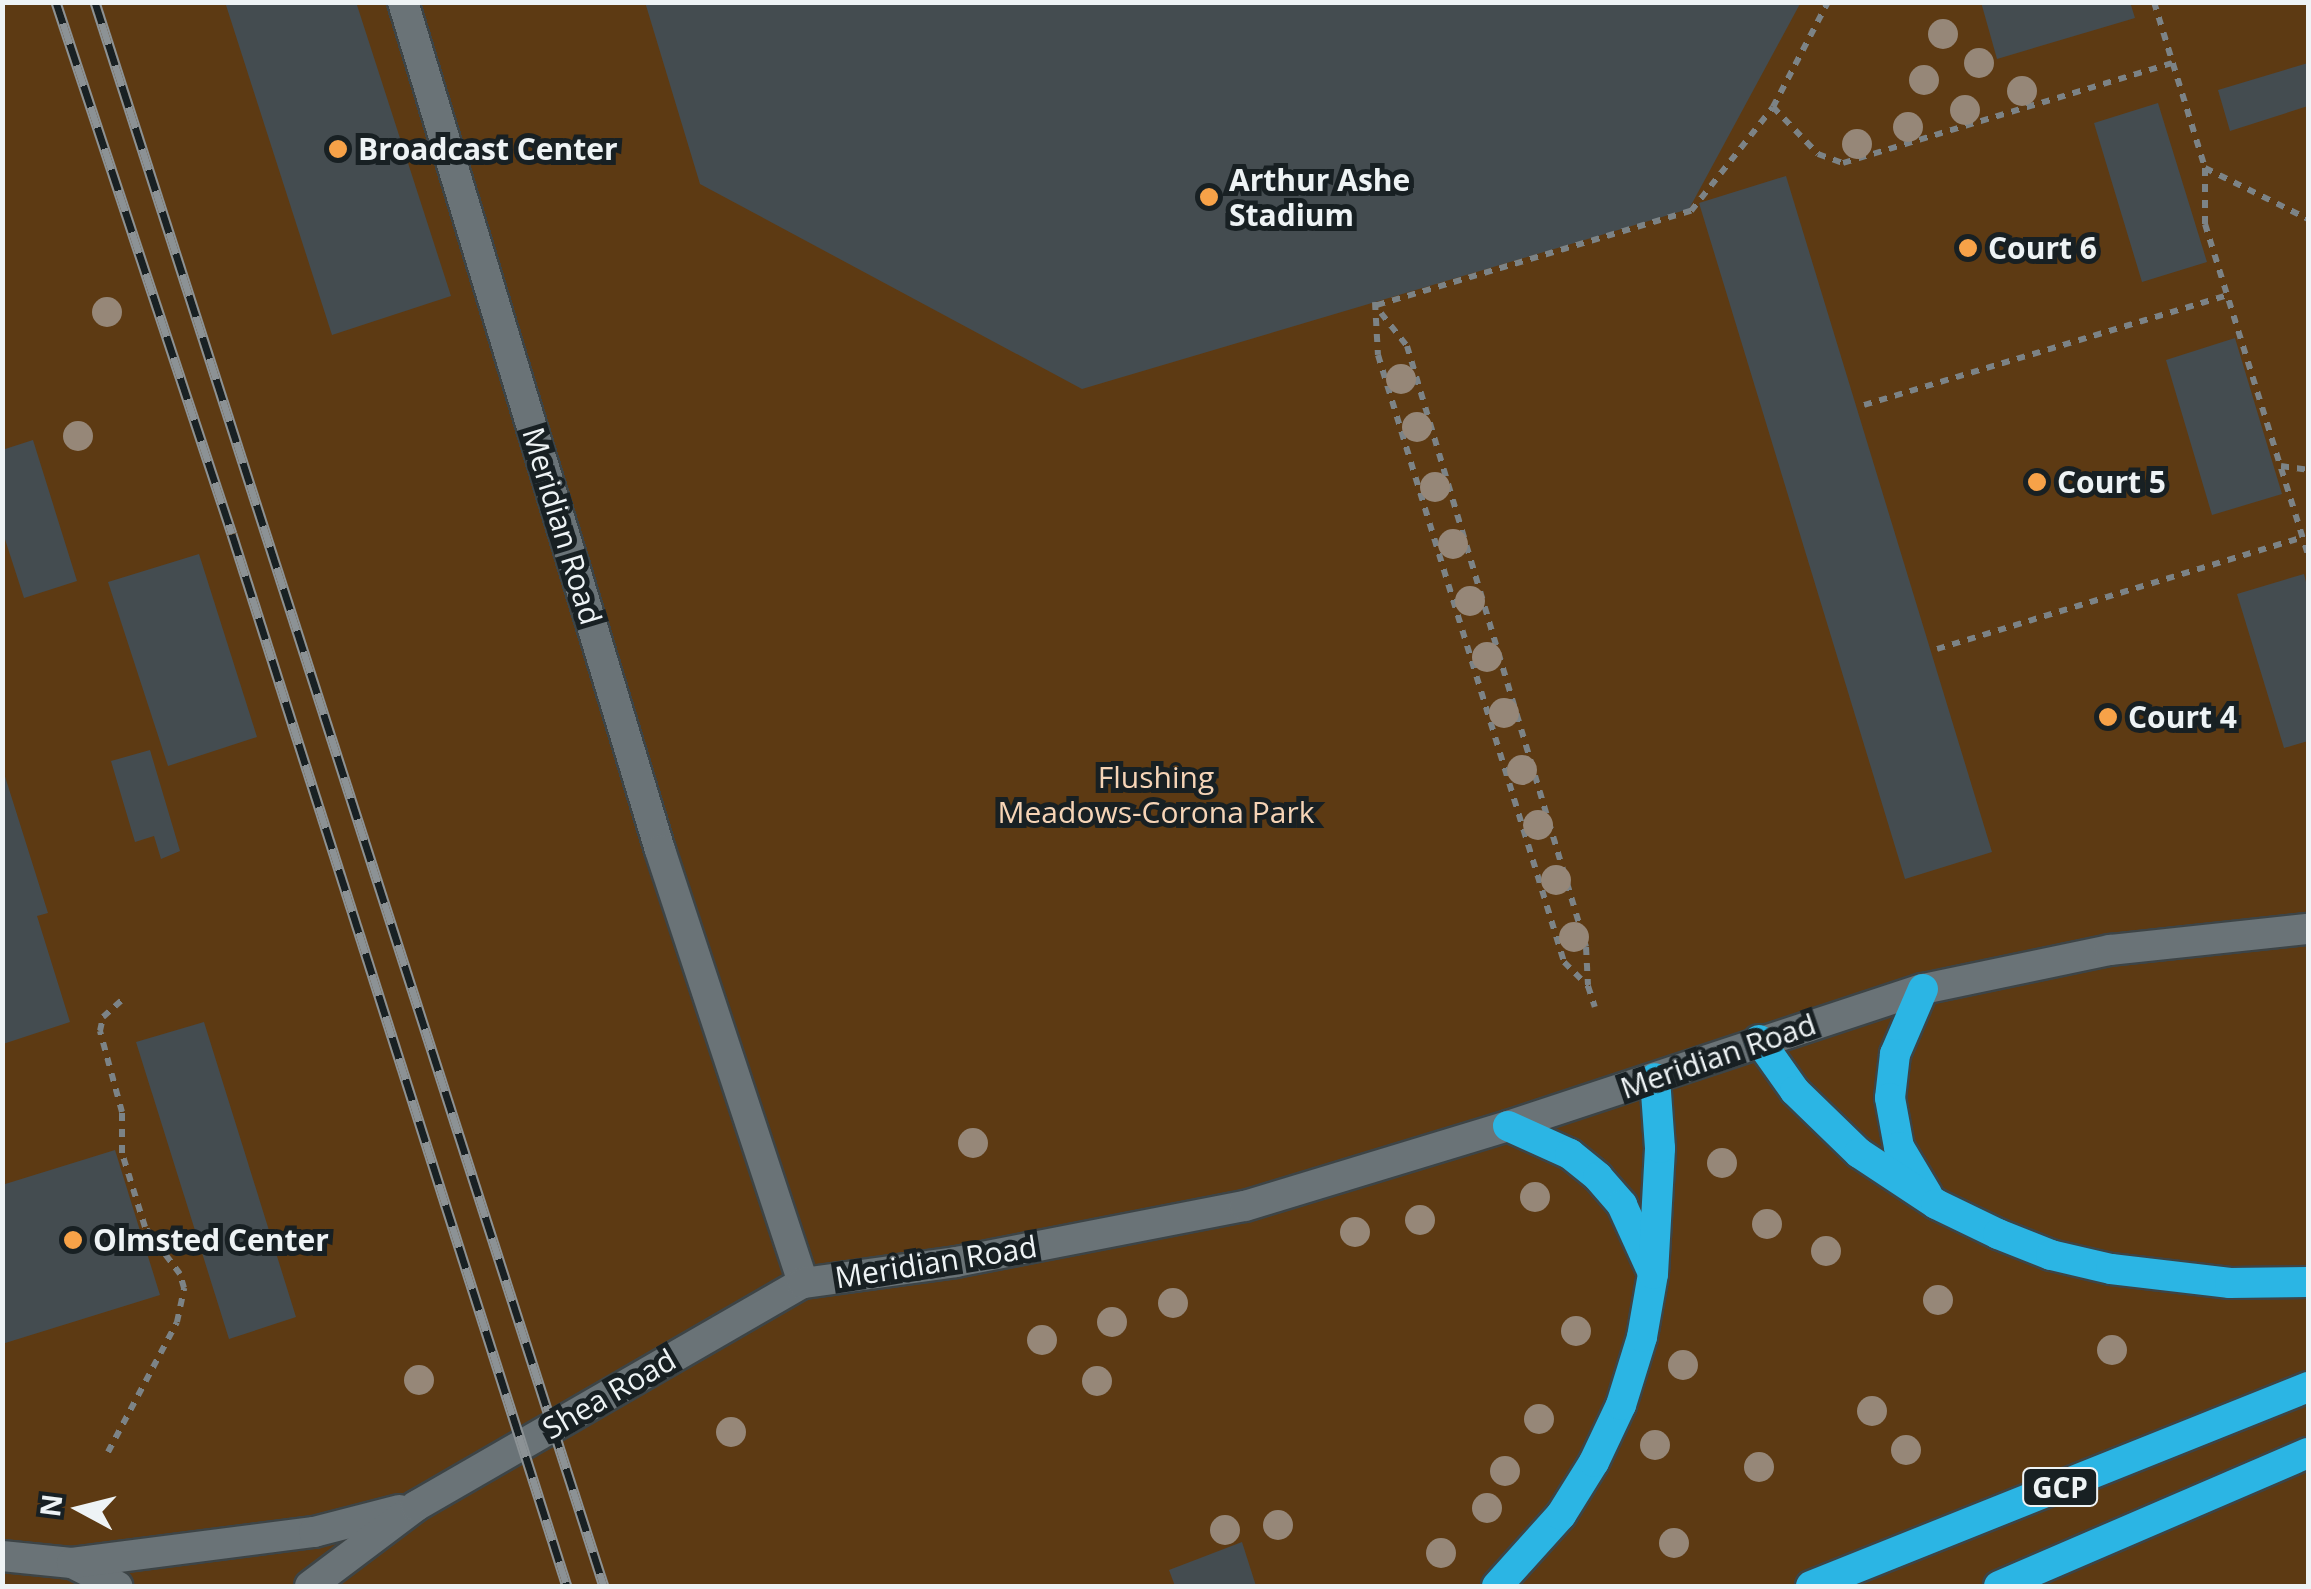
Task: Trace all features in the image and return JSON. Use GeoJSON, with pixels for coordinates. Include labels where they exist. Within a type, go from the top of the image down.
{"type":"FeatureCollection","features":[{"type":"Feature","properties":{"kind":"highway"},"geometry":{"type":"LineString","coordinates":[[1923,989],[1895,1054],[1890,1098],[1898,1147],[1918,1184],[1936,1204]]}},
{"type":"Feature","properties":{"kind":"highway"},"geometry":{"type":"LineString","coordinates":[[1759,1040],[1795,1092],[1859,1153],[1936,1204],[2051,1255],[2111,1269],[2230,1283],[2308,1282]]}},
{"type":"Feature","properties":{"kind":"highway"},"geometry":{"type":"LineString","coordinates":[[1497,1586],[1561,1514],[1594,1462],[1621,1405],[1642,1337],[1653,1274],[1660,1148],[1655,1078]]}},
{"type":"Feature","properties":{"kind":"highway"},"geometry":{"type":"LineString","coordinates":[[1508,1126],[1570,1154],[1598,1177],[1631,1221],[1653,1274]]}},
{"type":"Feature","properties":{"kind":"highway","name":"GCP"},"geometry":{"type":"LineString","coordinates":[[1811,1586],[2308,1387]]}},
{"type":"Feature","properties":{"kind":"highway","name":"GCP"},"geometry":{"type":"LineString","coordinates":[[1999,1586],[2308,1454]]}},
{"type":"Feature","properties":{"kind":"street","name":"Meridian Road"},"geometry":{"type":"LineString","coordinates":[[403,2],[660,850],[803,1283],[956,1262],[1245,1206],[1508,1126],[1923,989],[2110,950],[2308,928]]}},
{"type":"Feature","properties":{"kind":"street","name":"Shea Road"},"geometry":{"type":"LineString","coordinates":[[310,1586],[416,1506],[803,1283]]}},
{"type":"Feature","properties":{"kind":"street","name":"Shea Road"},"geometry":{"type":"LineString","coordinates":[[72,1564],[314,1532],[416,1506]]}},
{"type":"Feature","properties":{"kind":"street"},"geometry":{"type":"LineString","coordinates":[[2,1556],[72,1564],[117,1586]]}},
{"type":"Feature","properties":{"kind":"path"},"geometry":{"type":"LineString","coordinates":[[1377,306],[1691,211],[1773,107],[1828,2]]}},
{"type":"Feature","properties":{"kind":"path"},"geometry":{"type":"LineString","coordinates":[[2154,2],[2205,168],[2204,224],[2308,554]]}},
{"type":"Feature","properties":{"kind":"path"},"geometry":{"type":"LineString","coordinates":[[1773,107],[1818,154],[1843,163],[2172,62]]}},
{"type":"Feature","properties":{"kind":"path"},"geometry":{"type":"LineString","coordinates":[[2205,168],[2308,218]]}},
{"type":"Feature","properties":{"kind":"path"},"geometry":{"type":"LineString","coordinates":[[1864,405],[2227,296]]}},
{"type":"Feature","properties":{"kind":"path"},"geometry":{"type":"LineString","coordinates":[[1377,306],[1378,355],[1564,962],[1588,986]]}},
{"type":"Feature","properties":{"kind":"path"},"geometry":{"type":"LineString","coordinates":[[1377,306],[1407,346],[1586,947],[1588,986],[1595,1008]]}},
{"type":"Feature","properties":{"kind":"path"},"geometry":{"type":"LineString","coordinates":[[2282,466],[2308,470]]}},
{"type":"Feature","properties":{"kind":"path"},"geometry":{"type":"LineString","coordinates":[[1937,649],[2303,536]]}},
{"type":"Feature","properties":{"kind":"path"},"geometry":{"type":"LineString","coordinates":[[108,1452],[178,1322],[184,1288],[180,1274],[146,1227],[122,1153],[122,1112],[100,1030],[103,1018],[123,999]]}},
{"type":"Feature","properties":{"kind":"green space","name":"Flushing Meadows-Corona Park"},"geometry":{"type":"Polygon","coordinates":[[[3,3],[2308,3],[2308,1586],[3,1586],[3,3]]]}},
{"type":"Feature","properties":{"kind":"building","name":"Broadcast Center"},"geometry":{"type":"Polygon","coordinates":[[[225,2],[356,2],[451,296],[332,335],[225,2]]]}},
{"type":"Feature","properties":{"kind":"building","name":"Arthur Ashe Stadium"},"geometry":{"type":"Polygon","coordinates":[[[645,2],[1801,2],[1689,209],[1082,389],[700,184],[645,2]]]}},
{"type":"Feature","properties":{"kind":"building"},"geometry":{"type":"Polygon","coordinates":[[[1981,2],[2130,2],[2135,18],[1997,59],[1981,2]]]}},
{"type":"Feature","properties":{"kind":"building"},"geometry":{"type":"Polygon","coordinates":[[[2308,63],[2308,106],[2230,131],[2218,90],[2308,63]]]}},
{"type":"Feature","properties":{"kind":"building"},"geometry":{"type":"Polygon","coordinates":[[[2158,103],[2207,262],[2142,282],[2094,123],[2158,103]]]}},
{"type":"Feature","properties":{"kind":"building"},"geometry":{"type":"Polygon","coordinates":[[[1786,176],[1992,852],[1905,879],[1699,203],[1786,176]]]}},
{"type":"Feature","properties":{"kind":"building"},"geometry":{"type":"Polygon","coordinates":[[[2235,338],[2282,494],[2212,515],[2166,360],[2235,338]]]}},
{"type":"Feature","properties":{"kind":"building"},"geometry":{"type":"Polygon","coordinates":[[[33,440],[77,581],[24,598],[2,530],[2,450],[33,440]]]}},
{"type":"Feature","properties":{"kind":"building"},"geometry":{"type":"Polygon","coordinates":[[[199,554],[257,737],[168,766],[108,582],[199,554]]]}},
{"type":"Feature","properties":{"kind":"building"},"geometry":{"type":"Polygon","coordinates":[[[2304,574],[2308,590],[2308,741],[2284,748],[2237,594],[2304,574]]]}},
{"type":"Feature","properties":{"kind":"building"},"geometry":{"type":"Polygon","coordinates":[[[150,750],[180,851],[161,859],[154,836],[135,842],[111,761],[150,750]]]}},
{"type":"Feature","properties":{"kind":"building"},"geometry":{"type":"Polygon","coordinates":[[[3,770],[48,913],[37,916],[70,1022],[3,1044],[3,770]]]}},
{"type":"Feature","properties":{"kind":"building"},"geometry":{"type":"Polygon","coordinates":[[[204,1022],[296,1317],[229,1339],[136,1042],[204,1022]]]}},
{"type":"Feature","properties":{"kind":"building","name":"Olmsted Center"},"geometry":{"type":"Polygon","coordinates":[[[115,1150],[160,1295],[2,1344],[2,1185],[115,1150]]]}},
{"type":"Feature","properties":{"kind":"building"},"geometry":{"type":"Polygon","coordinates":[[[1242,1542],[1256,1586],[1175,1586],[1169,1570],[1242,1542]]]}},
{"type":"Feature","properties":{"kind":"railway"},"geometry":{"type":"LineString","coordinates":[[56,2],[232,534],[567,1586]]}},
{"type":"Feature","properties":{"kind":"railway"},"geometry":{"type":"LineString","coordinates":[[95,2],[604,1586]]}},
{"type":"Feature","properties":{"kind":"place","name":"Broadcast Center"},"geometry":{"type":"Point","coordinates":[338,149]}},
{"type":"Feature","properties":{"kind":"place","name":"Arthur Ashe Stadium"},"geometry":{"type":"Point","coordinates":[1209,197]}},
{"type":"Feature","properties":{"kind":"place","name":"Court 6"},"geometry":{"type":"Point","coordinates":[1968,248]}},
{"type":"Feature","properties":{"kind":"place","name":"Court 5"},"geometry":{"type":"Point","coordinates":[2037,482]}},
{"type":"Feature","properties":{"kind":"place","name":"Court 4"},"geometry":{"type":"Point","coordinates":[2108,717]}},
{"type":"Feature","properties":{"kind":"place","name":"Olmsted Center"},"geometry":{"type":"Point","coordinates":[73,1240]}}]}
